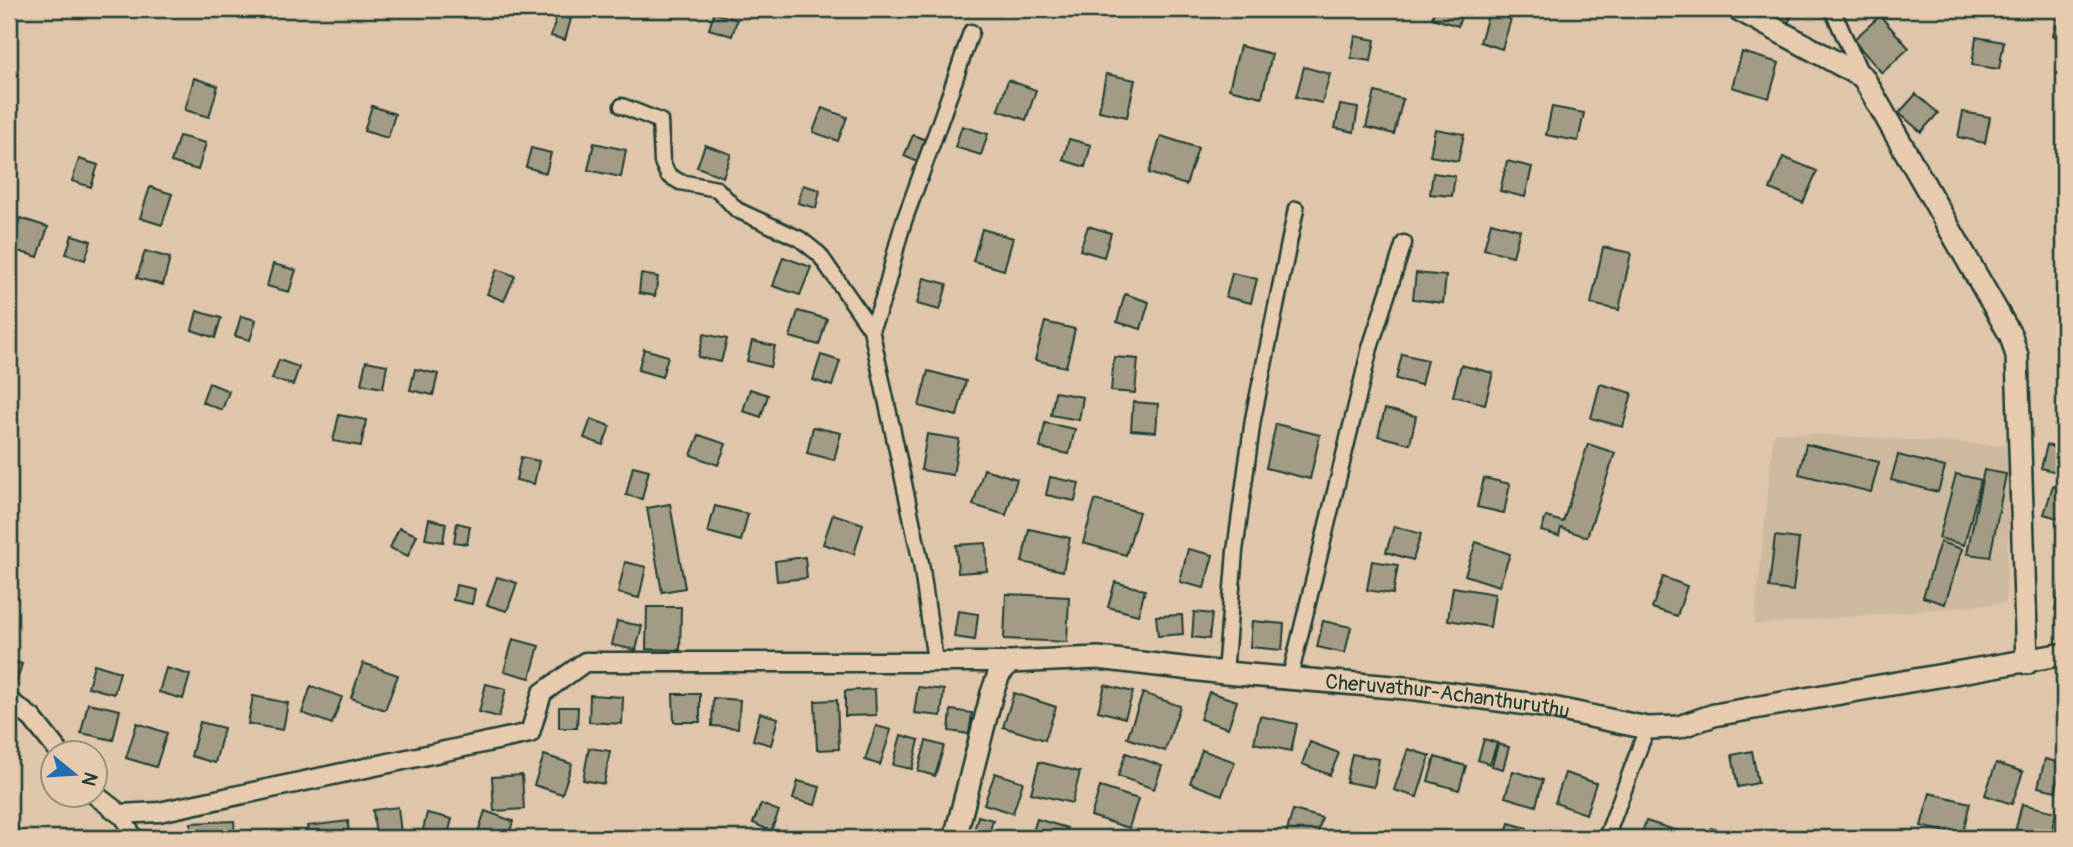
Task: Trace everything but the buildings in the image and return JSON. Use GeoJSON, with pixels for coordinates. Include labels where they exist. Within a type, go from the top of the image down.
{"type":"FeatureCollection","features":[{"type":"Feature","properties":{"kind":"main road"},"geometry":{"type":"LineString","coordinates":[[1738,9],[1863,77],[2002,316],[2017,356],[2027,663]]}},
{"type":"Feature","properties":{"kind":"main road","name":"Cheruvathur-Achanthuruthu"},"geometry":{"type":"LineString","coordinates":[[1010,662],[1098,658],[1225,673],[1417,689],[1544,706],[1647,728],[1679,727],[1714,715],[2027,663],[2064,654]]}},
{"type":"Feature","properties":{"kind":"main road"},"geometry":{"type":"LineString","coordinates":[[955,838],[992,693],[999,674],[1010,662]]}},
{"type":"Feature","properties":{"kind":"street"},"geometry":{"type":"LineString","coordinates":[[1832,9],[1863,77]]}},
{"type":"Feature","properties":{"kind":"street"},"geometry":{"type":"LineString","coordinates":[[872,329],[892,273],[904,223],[939,131],[971,32]]}},
{"type":"Feature","properties":{"kind":"street"},"geometry":{"type":"LineString","coordinates":[[622,106],[660,121],[662,162],[668,175],[681,182],[717,189],[737,209],[800,239],[819,254],[872,329],[921,563],[934,661]]}},
{"type":"Feature","properties":{"kind":"street"},"geometry":{"type":"LineString","coordinates":[[1225,673],[1235,551],[1253,419],[1296,209]]}},
{"type":"Feature","properties":{"kind":"street"},"geometry":{"type":"LineString","coordinates":[[1290,677],[1367,361],[1388,287],[1404,243]]}},
{"type":"Feature","properties":{"kind":"street"},"geometry":{"type":"LineString","coordinates":[[120,814],[159,812],[235,797],[530,733],[542,693],[585,662],[1010,662]]}},
{"type":"Feature","properties":{"kind":"street"},"geometry":{"type":"LineString","coordinates":[[9,701],[32,718],[48,738]]}},
{"type":"Feature","properties":{"kind":"street"},"geometry":{"type":"LineString","coordinates":[[1606,838],[1647,728]]}},
{"type":"Feature","properties":{"kind":"street"},"geometry":{"type":"LineString","coordinates":[[108,807],[120,814],[136,838]]}},
{"type":"Feature","properties":{"kind":"shaded area"},"geometry":{"type":"Polygon","coordinates":[[[1774,432],[2010,446],[2006,603],[1754,625],[1774,432]]]}}]}
